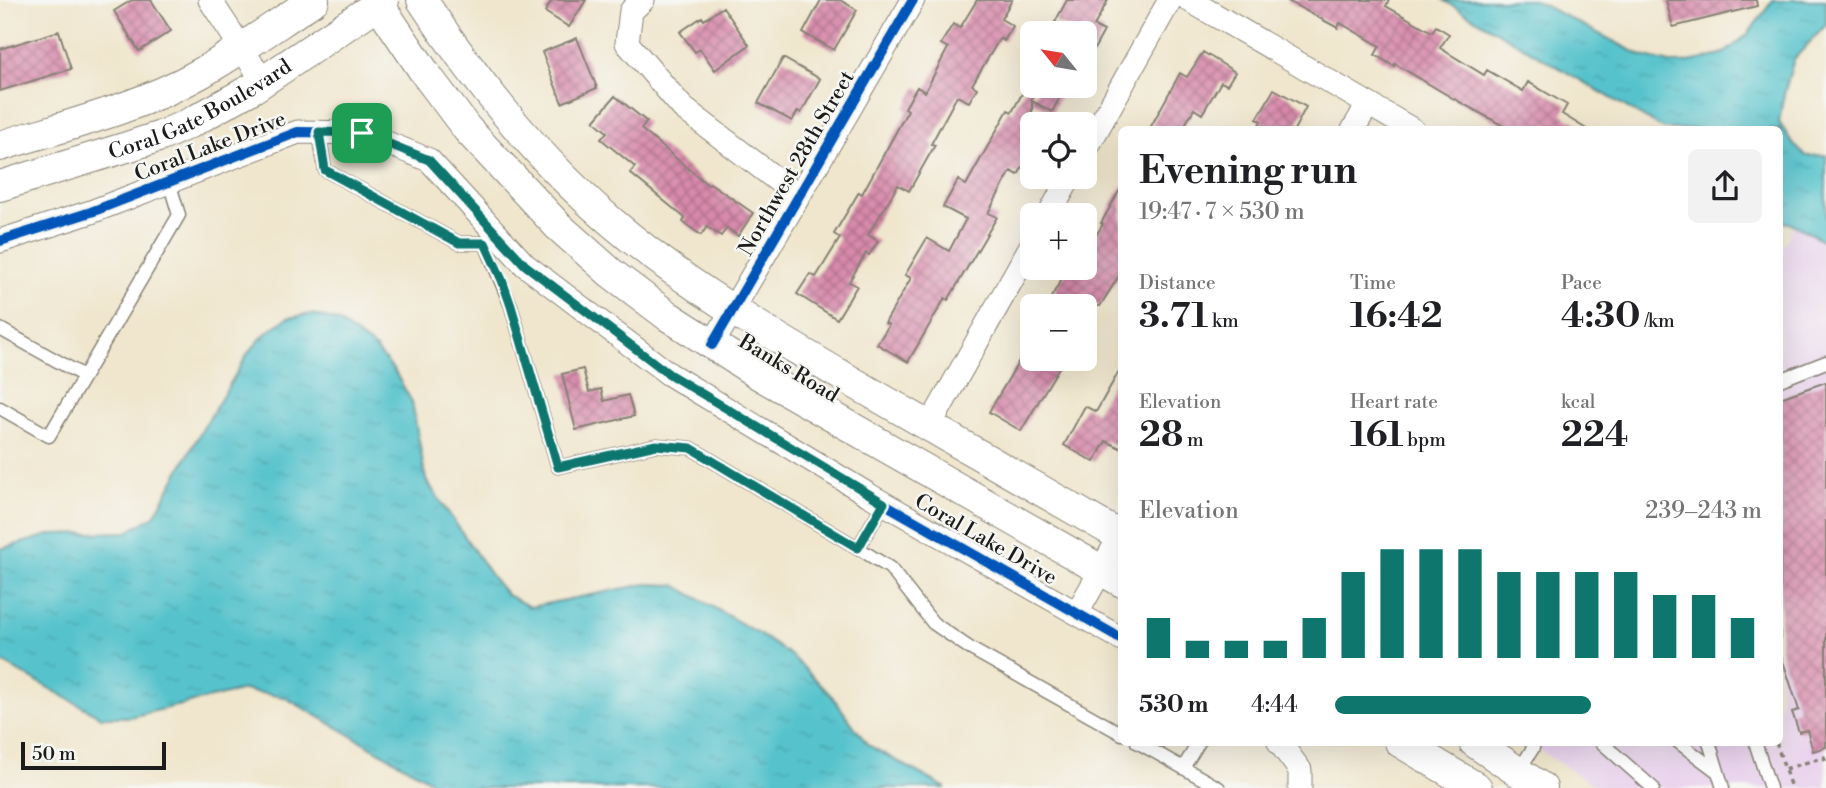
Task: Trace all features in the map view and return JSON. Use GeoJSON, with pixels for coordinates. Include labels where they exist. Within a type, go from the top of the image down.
{"type":"FeatureCollection","features":[{"type":"Feature","properties":{"kind":"street"},"geometry":{"type":"LineString","coordinates":[[211,0],[263,81]]}},
{"type":"Feature","properties":{"kind":"street","name":"Coral Gate Boulevard"},"geometry":{"type":"LineString","coordinates":[[0,146],[104,114],[169,89],[201,73],[314,0]]}},
{"type":"Feature","properties":{"kind":"street","name":"Banks Road"},"geometry":{"type":"LineString","coordinates":[[422,0],[465,63],[510,120],[558,173],[612,223],[669,269],[732,311],[1118,533]]}},
{"type":"Feature","properties":{"kind":"street"},"geometry":{"type":"LineString","coordinates":[[643,0],[631,11],[627,43],[683,108],[798,196]]}},
{"type":"Feature","properties":{"kind":"street","name":"Northwest 28th Street"},"geometry":{"type":"LineString","coordinates":[[712,345],[913,0]]}},
{"type":"Feature","properties":{"kind":"street"},"geometry":{"type":"LineString","coordinates":[[1097,130],[1170,0]]}},
{"type":"Feature","properties":{"kind":"street"},"geometry":{"type":"LineString","coordinates":[[1189,0],[1406,126]]}},
{"type":"Feature","properties":{"kind":"street","name":"Coral Gate Boulevard"},"geometry":{"type":"LineString","coordinates":[[0,186],[161,136],[203,116],[263,81],[379,1]]}},
{"type":"Feature","properties":{"kind":"street","name":"Banks Road"},"geometry":{"type":"LineString","coordinates":[[379,1],[425,73],[467,128],[558,226],[611,273],[667,316],[712,345],[1111,576]]}},
{"type":"Feature","properties":{"kind":"street"},"geometry":{"type":"LineString","coordinates":[[1355,126],[1368,104]]}},
{"type":"Feature","properties":{"kind":"street","name":"Coral Lake Drive"},"geometry":{"type":"LineString","coordinates":[[0,241],[91,212],[298,132],[362,133],[429,160],[491,239],[669,374],[884,503],[1118,637]]}},
{"type":"Feature","properties":{"kind":"street"},"geometry":{"type":"LineString","coordinates":[[929,426],[1020,265]]}},
{"type":"Feature","properties":{"kind":"street"},"geometry":{"type":"LineString","coordinates":[[1077,613],[1111,576],[1118,547]]}},
{"type":"Feature","properties":{"kind":"street"},"geometry":{"type":"LineString","coordinates":[[1282,746],[1300,770],[1300,788]]}},
{"type":"Feature","properties":{"kind":"street"},"geometry":{"type":"LineString","coordinates":[[1408,746],[1477,788]]}},
{"type":"Feature","properties":{"kind":"street"},"geometry":{"type":"LineString","coordinates":[[1489,746],[1534,758]]}},
{"type":"Feature","properties":{"kind":"lane"},"geometry":{"type":"LineString","coordinates":[[319,132],[325,170],[459,243],[491,239],[558,467],[656,445],[691,448],[890,569],[933,623],[971,649],[1118,732]]}},
{"type":"Feature","properties":{"kind":"lane"},"geometry":{"type":"LineString","coordinates":[[0,408],[49,436],[179,215],[169,182]]}},
{"type":"Feature","properties":{"kind":"lane"},"geometry":{"type":"LineString","coordinates":[[0,329],[84,376]]}},
{"type":"Feature","properties":{"kind":"lane"},"geometry":{"type":"LineString","coordinates":[[1783,379],[1826,362]]}},
{"type":"Feature","properties":{"kind":"lane"},"geometry":{"type":"LineString","coordinates":[[858,548],[884,503]]}},
{"type":"Feature","properties":{"kind":"lane"},"geometry":{"type":"LineString","coordinates":[[1144,746],[1219,788]]}},
{"type":"Feature","properties":{"kind":"lane"},"geometry":{"type":"LineString","coordinates":[[1183,768],[1197,746]]}},
{"type":"Feature","properties":{"kind":"lane"},"geometry":{"type":"LineString","coordinates":[[1606,746],[1653,788]]}},
{"type":"Feature","properties":{"kind":"lane"},"geometry":{"type":"LineString","coordinates":[[1683,746],[1718,772]]}},
{"type":"Feature","properties":{"kind":"lane"},"geometry":{"type":"LineString","coordinates":[[1710,746],[1723,788]]}},
{"type":"Feature","properties":{"kind":"lane"},"geometry":{"type":"LineString","coordinates":[[1756,746],[1770,788]]}},
{"type":"Feature","properties":{"kind":"path"},"geometry":{"type":"LineString","coordinates":[[1777,746],[1791,788]]}},
{"type":"Feature","properties":{"kind":"path"},"geometry":{"type":"LineString","coordinates":[[1785,769],[1824,758],[1826,762]]}},
{"type":"Feature","properties":{"kind":"shaded area"},"geometry":{"type":"Polygon","coordinates":[[[1795,225],[1826,242],[1826,788],[1599,788],[1533,746],[1783,746],[1783,246],[1795,225]]]}},
{"type":"Feature","properties":{"kind":"water"},"geometry":{"type":"Polygon","coordinates":[[[1443,0],[1534,0],[1642,56],[1670,63],[1684,63],[1726,52],[1748,34],[1773,0],[1826,0],[1826,25],[1794,59],[1784,94],[1779,122],[1782,126],[1659,126],[1443,0]]]}},
{"type":"Feature","properties":{"kind":"water"},"geometry":{"type":"Polygon","coordinates":[[[1783,128],[1793,144],[1806,156],[1826,155],[1826,242],[1795,225],[1783,222],[1783,128]]]}},
{"type":"Feature","properties":{"kind":"water"},"geometry":{"type":"Polygon","coordinates":[[[312,314],[339,322],[375,348],[395,372],[412,402],[426,480],[507,595],[530,607],[646,584],[675,585],[793,657],[831,695],[868,745],[946,788],[443,788],[284,697],[244,690],[130,717],[101,717],[0,661],[0,549],[53,534],[127,532],[154,516],[249,352],[265,334],[287,318],[312,314]]]}},
{"type":"Feature","properties":{"kind":"building"},"geometry":{"type":"Polygon","coordinates":[[[132,0],[151,0],[171,31],[139,51],[114,11],[132,0]]]}},
{"type":"Feature","properties":{"kind":"building"},"geometry":{"type":"Polygon","coordinates":[[[552,0],[586,0],[569,27],[545,12],[552,0]]]}},
{"type":"Feature","properties":{"kind":"building"},"geometry":{"type":"Polygon","coordinates":[[[821,0],[840,0],[857,10],[834,50],[803,33],[821,0]]]}},
{"type":"Feature","properties":{"kind":"building"},"geometry":{"type":"Polygon","coordinates":[[[977,0],[1012,0],[1001,19],[1013,26],[1004,41],[1000,38],[972,85],[977,88],[969,102],[957,96],[931,144],[935,145],[909,191],[898,185],[868,235],[878,241],[869,255],[866,253],[849,282],[857,286],[837,319],[797,294],[810,274],[816,277],[840,238],[834,234],[859,192],[862,194],[908,110],[905,108],[917,87],[925,92],[948,48],[941,44],[953,24],[960,28],[977,0]]]}},
{"type":"Feature","properties":{"kind":"building"},"geometry":{"type":"Polygon","coordinates":[[[1067,0],[1108,0],[1097,21],[1056,21],[1067,0]]]}},
{"type":"Feature","properties":{"kind":"building"},"geometry":{"type":"Polygon","coordinates":[[[1286,0],[1389,0],[1386,6],[1432,32],[1436,26],[1449,34],[1440,48],[1484,75],[1487,70],[1523,91],[1528,82],[1567,105],[1562,114],[1582,126],[1504,126],[1375,55],[1380,46],[1340,23],[1338,28],[1286,0]]]}},
{"type":"Feature","properties":{"kind":"building"},"geometry":{"type":"Polygon","coordinates":[[[1666,0],[1756,0],[1757,6],[1673,27],[1666,0]]]}},
{"type":"Feature","properties":{"kind":"building"},"geometry":{"type":"Polygon","coordinates":[[[723,7],[749,45],[715,70],[700,49],[695,52],[680,32],[723,7]]]}},
{"type":"Feature","properties":{"kind":"building"},"geometry":{"type":"Polygon","coordinates":[[[1097,28],[1104,31],[1097,44],[1097,28]]]}},
{"type":"Feature","properties":{"kind":"building"},"geometry":{"type":"Polygon","coordinates":[[[59,31],[71,69],[0,91],[0,49],[59,31]]]}},
{"type":"Feature","properties":{"kind":"building"},"geometry":{"type":"Polygon","coordinates":[[[577,38],[597,88],[562,103],[542,52],[577,38]]]}},
{"type":"Feature","properties":{"kind":"building"},"geometry":{"type":"Polygon","coordinates":[[[1203,52],[1235,72],[1227,85],[1221,82],[1202,114],[1194,109],[1184,126],[1151,126],[1180,73],[1187,77],[1203,52]]]}},
{"type":"Feature","properties":{"kind":"building"},"geometry":{"type":"Polygon","coordinates":[[[783,58],[820,79],[801,113],[798,111],[792,121],[758,103],[783,58]]]}},
{"type":"Feature","properties":{"kind":"building"},"geometry":{"type":"Polygon","coordinates":[[[1274,89],[1306,107],[1296,126],[1258,126],[1261,121],[1257,119],[1274,89]]]}},
{"type":"Feature","properties":{"kind":"building"},"geometry":{"type":"Polygon","coordinates":[[[615,96],[647,122],[641,129],[708,185],[710,183],[753,213],[738,236],[727,228],[721,236],[707,227],[701,235],[683,222],[685,218],[630,173],[635,167],[601,139],[607,132],[594,121],[615,96]]]}},
{"type":"Feature","properties":{"kind":"building"},"geometry":{"type":"Polygon","coordinates":[[[1020,98],[1060,98],[1052,112],[1032,101],[1032,112],[1020,112],[1020,172],[1018,175],[1011,171],[988,213],[997,217],[908,362],[877,344],[889,325],[885,323],[911,278],[905,275],[927,238],[949,251],[966,219],[943,207],[958,180],[966,185],[1008,110],[1012,112],[1020,98]]]}},
{"type":"Feature","properties":{"kind":"building"},"geometry":{"type":"Polygon","coordinates":[[[1118,193],[1118,277],[1100,306],[1097,306],[1097,294],[1053,294],[1061,280],[1097,280],[1097,234],[1103,224],[1101,223],[1118,193]]]}},
{"type":"Feature","properties":{"kind":"building"},"geometry":{"type":"Polygon","coordinates":[[[1020,359],[1020,371],[1057,371],[1021,431],[989,412],[1020,359]]]}},
{"type":"Feature","properties":{"kind":"building"},"geometry":{"type":"Polygon","coordinates":[[[583,369],[589,392],[601,389],[604,401],[628,395],[634,416],[576,430],[562,374],[583,369]]]}},
{"type":"Feature","properties":{"kind":"building"},"geometry":{"type":"Polygon","coordinates":[[[1118,373],[1118,447],[1106,441],[1094,462],[1064,445],[1085,406],[1096,412],[1118,373]]]}},
{"type":"Feature","properties":{"kind":"building"},"geometry":{"type":"Polygon","coordinates":[[[1826,382],[1826,747],[1813,751],[1807,730],[1799,732],[1792,712],[1799,710],[1783,661],[1783,397],[1826,382]]]}},
{"type":"Feature","properties":{"kind":"cycle path"},"geometry":{"type":"LineString","coordinates":[[712,345],[913,0]]}},
{"type":"Feature","properties":{"kind":"cycle path"},"geometry":{"type":"LineString","coordinates":[[0,241],[91,212],[298,132],[362,133],[429,160],[525,265],[669,374],[869,495],[1118,637]]}},
{"type":"Feature","properties":{"kind":"route"},"geometry":{"type":"LineString","coordinates":[[319,132],[362,133],[429,160],[525,265],[669,374],[884,503],[858,548],[691,448],[656,445],[558,467],[511,306],[485,243],[459,243],[325,170],[319,132]]}}]}
